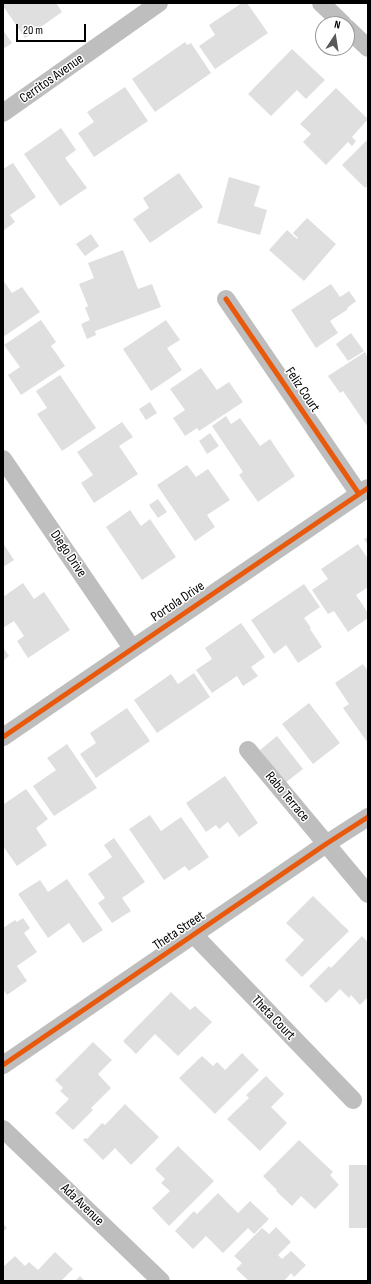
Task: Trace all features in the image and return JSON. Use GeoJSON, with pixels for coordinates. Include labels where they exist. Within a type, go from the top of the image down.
{"type":"FeatureCollection","features":[{"type":"Feature","properties":{"kind":"street","name":"Cerritos Avenue"},"geometry":{"type":"LineString","coordinates":[[3,113],[159,3]]}},
{"type":"Feature","properties":{"kind":"street"},"geometry":{"type":"LineString","coordinates":[[321,3],[335,16]]}},
{"type":"Feature","properties":{"kind":"street"},"geometry":{"type":"LineString","coordinates":[[355,36],[368,48]]}},
{"type":"Feature","properties":{"kind":"street","name":"Feliz Court"},"geometry":{"type":"LineString","coordinates":[[226,299],[363,491]]}},
{"type":"Feature","properties":{"kind":"street","name":"Diego Drive"},"geometry":{"type":"LineString","coordinates":[[3,459],[132,648]]}},
{"type":"Feature","properties":{"kind":"street","name":"Portola Drive"},"geometry":{"type":"LineString","coordinates":[[3,737],[363,491]]}},
{"type":"Feature","properties":{"kind":"street","name":"Rabo Terrace"},"geometry":{"type":"LineString","coordinates":[[248,750],[368,894]]}},
{"type":"Feature","properties":{"kind":"street","name":"Theta Street"},"geometry":{"type":"LineString","coordinates":[[3,1065],[326,844],[368,817]]}},
{"type":"Feature","properties":{"kind":"street","name":"Theta Court"},"geometry":{"type":"LineString","coordinates":[[194,935],[353,1100]]}},
{"type":"Feature","properties":{"kind":"street","name":"Ada Avenue"},"geometry":{"type":"LineString","coordinates":[[3,1129],[161,1281]]}},
{"type":"Feature","properties":{"kind":"building"},"geometry":{"type":"Polygon","coordinates":[[[3,3],[56,3],[62,12],[25,38],[3,6],[3,3]]]}},
{"type":"Feature","properties":{"kind":"building"},"geometry":{"type":"Polygon","coordinates":[[[242,3],[247,3],[268,33],[215,69],[199,46],[215,35],[209,25],[242,3]]]}},
{"type":"Feature","properties":{"kind":"building"},"geometry":{"type":"Polygon","coordinates":[[[3,30],[12,43],[3,49],[3,30]]]}},
{"type":"Feature","properties":{"kind":"building"},"geometry":{"type":"Polygon","coordinates":[[[185,42],[187,45],[191,43],[211,73],[155,112],[132,79],[185,42]]]}},
{"type":"Feature","properties":{"kind":"building"},"geometry":{"type":"Polygon","coordinates":[[[292,49],[325,80],[306,99],[297,90],[271,116],[248,94],[292,49]]]}},
{"type":"Feature","properties":{"kind":"building"},"geometry":{"type":"Polygon","coordinates":[[[125,87],[148,121],[94,157],[78,133],[94,122],[87,112],[125,87]]]}},
{"type":"Feature","properties":{"kind":"building"},"geometry":{"type":"Polygon","coordinates":[[[336,88],[368,119],[352,137],[356,141],[352,146],[348,142],[326,165],[303,142],[311,134],[300,124],[336,88]]]}},
{"type":"Feature","properties":{"kind":"building"},"geometry":{"type":"Polygon","coordinates":[[[61,128],[76,150],[65,158],[87,188],[60,206],[24,154],[61,128]]]}},
{"type":"Feature","properties":{"kind":"building"},"geometry":{"type":"Polygon","coordinates":[[[368,139],[368,185],[365,188],[342,165],[368,139]]]}},
{"type":"Feature","properties":{"kind":"building"},"geometry":{"type":"Polygon","coordinates":[[[13,163],[36,197],[10,215],[15,222],[3,231],[3,169],[13,163]]]}},
{"type":"Feature","properties":{"kind":"building"},"geometry":{"type":"Polygon","coordinates":[[[179,173],[203,207],[150,243],[133,219],[149,208],[143,198],[179,173]]]}},
{"type":"Feature","properties":{"kind":"building"},"geometry":{"type":"Polygon","coordinates":[[[229,177],[260,186],[254,206],[267,210],[260,235],[217,223],[229,177]]]}},
{"type":"Feature","properties":{"kind":"building"},"geometry":{"type":"Polygon","coordinates":[[[307,218],[336,244],[304,281],[269,250],[287,230],[297,239],[298,238],[293,233],[307,218]]]}},
{"type":"Feature","properties":{"kind":"building"},"geometry":{"type":"Polygon","coordinates":[[[91,234],[99,246],[85,256],[76,244],[91,234]]]}},
{"type":"Feature","properties":{"kind":"building"},"geometry":{"type":"Polygon","coordinates":[[[123,250],[138,289],[152,284],[161,307],[95,331],[96,335],[87,339],[81,324],[90,320],[85,308],[88,306],[79,284],[94,278],[88,263],[123,250]]]}},
{"type":"Feature","properties":{"kind":"building"},"geometry":{"type":"Polygon","coordinates":[[[3,280],[12,293],[22,287],[40,312],[3,337],[3,280]]]}},
{"type":"Feature","properties":{"kind":"building"},"geometry":{"type":"Polygon","coordinates":[[[331,284],[340,297],[349,291],[356,301],[347,308],[348,309],[330,321],[338,333],[316,348],[291,310],[331,284]]]}},
{"type":"Feature","properties":{"kind":"building"},"geometry":{"type":"Polygon","coordinates":[[[41,320],[56,342],[51,346],[65,366],[21,395],[8,375],[20,367],[4,345],[41,320]]]}},
{"type":"Feature","properties":{"kind":"building"},"geometry":{"type":"Polygon","coordinates":[[[166,320],[180,340],[167,348],[182,370],[151,391],[123,349],[166,320]]]}},
{"type":"Feature","properties":{"kind":"building"},"geometry":{"type":"Polygon","coordinates":[[[351,333],[364,351],[348,361],[336,344],[351,333]]]}},
{"type":"Feature","properties":{"kind":"building"},"geometry":{"type":"Polygon","coordinates":[[[365,352],[368,357],[367,426],[343,391],[340,393],[328,376],[365,352]]]}},
{"type":"Feature","properties":{"kind":"building"},"geometry":{"type":"Polygon","coordinates":[[[201,368],[217,390],[229,382],[243,402],[199,431],[197,428],[185,436],[173,418],[185,410],[170,389],[201,368]]]}},
{"type":"Feature","properties":{"kind":"building"},"geometry":{"type":"Polygon","coordinates":[[[60,375],[96,428],[62,451],[37,414],[47,408],[36,391],[60,375]]]}},
{"type":"Feature","properties":{"kind":"building"},"geometry":{"type":"Polygon","coordinates":[[[150,402],[157,413],[146,420],[139,409],[150,402]]]}},
{"type":"Feature","properties":{"kind":"building"},"geometry":{"type":"Polygon","coordinates":[[[226,416],[231,424],[240,418],[260,446],[270,439],[295,476],[258,502],[239,475],[243,472],[212,426],[226,416]]]}},
{"type":"Feature","properties":{"kind":"building"},"geometry":{"type":"Polygon","coordinates":[[[122,422],[133,437],[119,446],[138,474],[94,503],[81,483],[93,475],[77,452],[122,422]]]}},
{"type":"Feature","properties":{"kind":"building"},"geometry":{"type":"Polygon","coordinates":[[[210,433],[219,446],[207,454],[199,441],[210,433]]]}},
{"type":"Feature","properties":{"kind":"building"},"geometry":{"type":"Polygon","coordinates":[[[187,465],[196,477],[208,469],[230,500],[207,515],[215,527],[195,541],[157,485],[187,465]]]}},
{"type":"Feature","properties":{"kind":"building"},"geometry":{"type":"Polygon","coordinates":[[[158,499],[167,512],[158,518],[149,505],[158,499]]]}},
{"type":"Feature","properties":{"kind":"building"},"geometry":{"type":"Polygon","coordinates":[[[130,510],[141,526],[150,519],[176,557],[142,580],[106,527],[130,510]]]}},
{"type":"Feature","properties":{"kind":"building"},"geometry":{"type":"Polygon","coordinates":[[[368,537],[368,545],[364,539],[368,537]]]}},
{"type":"Feature","properties":{"kind":"building"},"geometry":{"type":"Polygon","coordinates":[[[3,543],[14,560],[3,567],[3,543]]]}},
{"type":"Feature","properties":{"kind":"building"},"geometry":{"type":"Polygon","coordinates":[[[358,544],[368,559],[368,587],[356,595],[368,613],[368,618],[348,632],[334,611],[328,614],[312,590],[328,579],[321,569],[358,544]]]}},
{"type":"Feature","properties":{"kind":"building"},"geometry":{"type":"Polygon","coordinates":[[[23,583],[34,599],[44,592],[70,630],[28,658],[17,641],[24,636],[14,621],[3,628],[3,597],[23,583]]]}},
{"type":"Feature","properties":{"kind":"building"},"geometry":{"type":"Polygon","coordinates":[[[304,584],[320,607],[304,618],[322,647],[298,663],[286,645],[274,654],[251,620],[304,584]]]}},
{"type":"Feature","properties":{"kind":"building"},"geometry":{"type":"Polygon","coordinates":[[[241,623],[265,657],[251,667],[258,676],[243,686],[237,676],[212,693],[196,670],[212,659],[205,648],[241,623]]]}},
{"type":"Feature","properties":{"kind":"building"},"geometry":{"type":"Polygon","coordinates":[[[3,647],[9,656],[3,661],[3,647]]]}},
{"type":"Feature","properties":{"kind":"building"},"geometry":{"type":"Polygon","coordinates":[[[363,664],[368,671],[368,743],[343,708],[349,704],[335,683],[363,664]]]}},
{"type":"Feature","properties":{"kind":"building"},"geometry":{"type":"Polygon","coordinates":[[[194,673],[210,697],[157,733],[134,700],[171,674],[178,684],[194,673]]]}},
{"type":"Feature","properties":{"kind":"building"},"geometry":{"type":"Polygon","coordinates":[[[309,703],[340,743],[313,764],[282,724],[309,703]]]}},
{"type":"Feature","properties":{"kind":"building"},"geometry":{"type":"Polygon","coordinates":[[[127,708],[150,741],[96,778],[80,754],[96,743],[90,733],[127,708]]]}},
{"type":"Feature","properties":{"kind":"building"},"geometry":{"type":"Polygon","coordinates":[[[277,736],[303,769],[285,783],[260,750],[277,736]]]}},
{"type":"Feature","properties":{"kind":"building"},"geometry":{"type":"Polygon","coordinates":[[[67,744],[97,788],[54,816],[33,786],[56,770],[47,758],[67,744]]]}},
{"type":"Feature","properties":{"kind":"building"},"geometry":{"type":"Polygon","coordinates":[[[225,776],[258,823],[239,837],[228,822],[219,829],[216,825],[206,832],[186,803],[225,776]]]}},
{"type":"Feature","properties":{"kind":"building"},"geometry":{"type":"Polygon","coordinates":[[[26,789],[48,819],[36,828],[47,845],[17,866],[3,846],[3,802],[4,804],[26,789]]]}},
{"type":"Feature","properties":{"kind":"building"},"geometry":{"type":"Polygon","coordinates":[[[150,815],[161,831],[181,817],[209,857],[189,871],[185,866],[164,880],[129,829],[150,815]]]}},
{"type":"Feature","properties":{"kind":"building"},"geometry":{"type":"Polygon","coordinates":[[[114,838],[145,882],[122,898],[131,911],[112,923],[98,903],[105,898],[88,874],[112,857],[104,845],[114,838]]]}},
{"type":"Feature","properties":{"kind":"building"},"geometry":{"type":"Polygon","coordinates":[[[67,879],[103,930],[83,943],[69,923],[48,938],[18,894],[40,880],[48,892],[67,879]]]}},
{"type":"Feature","properties":{"kind":"building"},"geometry":{"type":"Polygon","coordinates":[[[313,896],[349,931],[302,977],[285,960],[304,940],[286,923],[313,896]]]}},
{"type":"Feature","properties":{"kind":"building"},"geometry":{"type":"Polygon","coordinates":[[[23,918],[30,928],[24,933],[37,952],[17,966],[27,981],[7,995],[3,989],[3,928],[15,920],[17,922],[23,918]]]}},
{"type":"Feature","properties":{"kind":"building"},"geometry":{"type":"Polygon","coordinates":[[[362,936],[368,942],[368,997],[360,1005],[351,995],[349,998],[340,989],[326,1003],[309,986],[329,966],[331,968],[362,936]]]}},
{"type":"Feature","properties":{"kind":"building"},"geometry":{"type":"Polygon","coordinates":[[[171,992],[190,1010],[195,1006],[212,1022],[178,1056],[155,1034],[136,1054],[123,1041],[171,992]]]}},
{"type":"Feature","properties":{"kind":"building"},"geometry":{"type":"Polygon","coordinates":[[[93,1042],[112,1060],[98,1074],[111,1088],[91,1108],[93,1110],[73,1130],[55,1113],[69,1099],[60,1091],[63,1088],[55,1080],[93,1042]]]}},
{"type":"Feature","properties":{"kind":"building"},"geometry":{"type":"Polygon","coordinates":[[[242,1053],[259,1070],[215,1114],[179,1078],[202,1056],[213,1066],[217,1062],[225,1070],[242,1053]]]}},
{"type":"Feature","properties":{"kind":"building"},"geometry":{"type":"Polygon","coordinates":[[[266,1076],[284,1094],[271,1107],[287,1123],[260,1151],[227,1119],[249,1098],[246,1095],[266,1076]]]}},
{"type":"Feature","properties":{"kind":"building"},"geometry":{"type":"Polygon","coordinates":[[[125,1104],[159,1137],[131,1165],[115,1148],[103,1160],[83,1140],[85,1138],[87,1139],[102,1123],[105,1125],[125,1104]]]}},
{"type":"Feature","properties":{"kind":"building"},"geometry":{"type":"Polygon","coordinates":[[[299,1140],[333,1172],[330,1175],[339,1185],[315,1209],[301,1196],[292,1206],[263,1176],[299,1140]]]}},
{"type":"Feature","properties":{"kind":"building"},"geometry":{"type":"Polygon","coordinates":[[[178,1146],[214,1181],[169,1226],[152,1208],[170,1191],[161,1183],[165,1179],[155,1169],[178,1146]]]}},
{"type":"Feature","properties":{"kind":"building"},"geometry":{"type":"Polygon","coordinates":[[[349,1165],[368,1165],[368,1228],[349,1228],[349,1165]]]}},
{"type":"Feature","properties":{"kind":"building"},"geometry":{"type":"Polygon","coordinates":[[[218,1193],[238,1213],[250,1201],[269,1219],[254,1234],[248,1228],[223,1253],[206,1236],[193,1249],[175,1231],[194,1211],[197,1214],[218,1193]]]}},
{"type":"Feature","properties":{"kind":"building"},"geometry":{"type":"Polygon","coordinates":[[[3,1223],[7,1228],[3,1232],[3,1223]]]}},
{"type":"Feature","properties":{"kind":"building"},"geometry":{"type":"Polygon","coordinates":[[[276,1227],[291,1242],[278,1255],[282,1259],[291,1251],[306,1265],[294,1277],[291,1273],[284,1281],[249,1281],[236,1269],[242,1263],[234,1256],[262,1228],[269,1234],[276,1227]]]}},
{"type":"Feature","properties":{"kind":"building"},"geometry":{"type":"Polygon","coordinates":[[[55,1252],[73,1269],[61,1281],[3,1281],[3,1267],[15,1256],[25,1266],[29,1262],[38,1270],[55,1252]]]}},
{"type":"Feature","properties":{"kind":"building"},"geometry":{"type":"Polygon","coordinates":[[[80,1276],[85,1281],[75,1281],[80,1276]]]}},
{"type":"Feature","properties":{"kind":"cycle path"},"geometry":{"type":"LineString","coordinates":[[226,299],[359,494]]}},
{"type":"Feature","properties":{"kind":"cycle path"},"geometry":{"type":"LineString","coordinates":[[3,737],[368,488]]}},
{"type":"Feature","properties":{"kind":"cycle path"},"geometry":{"type":"LineString","coordinates":[[3,1065],[326,844],[368,817]]}}]}
